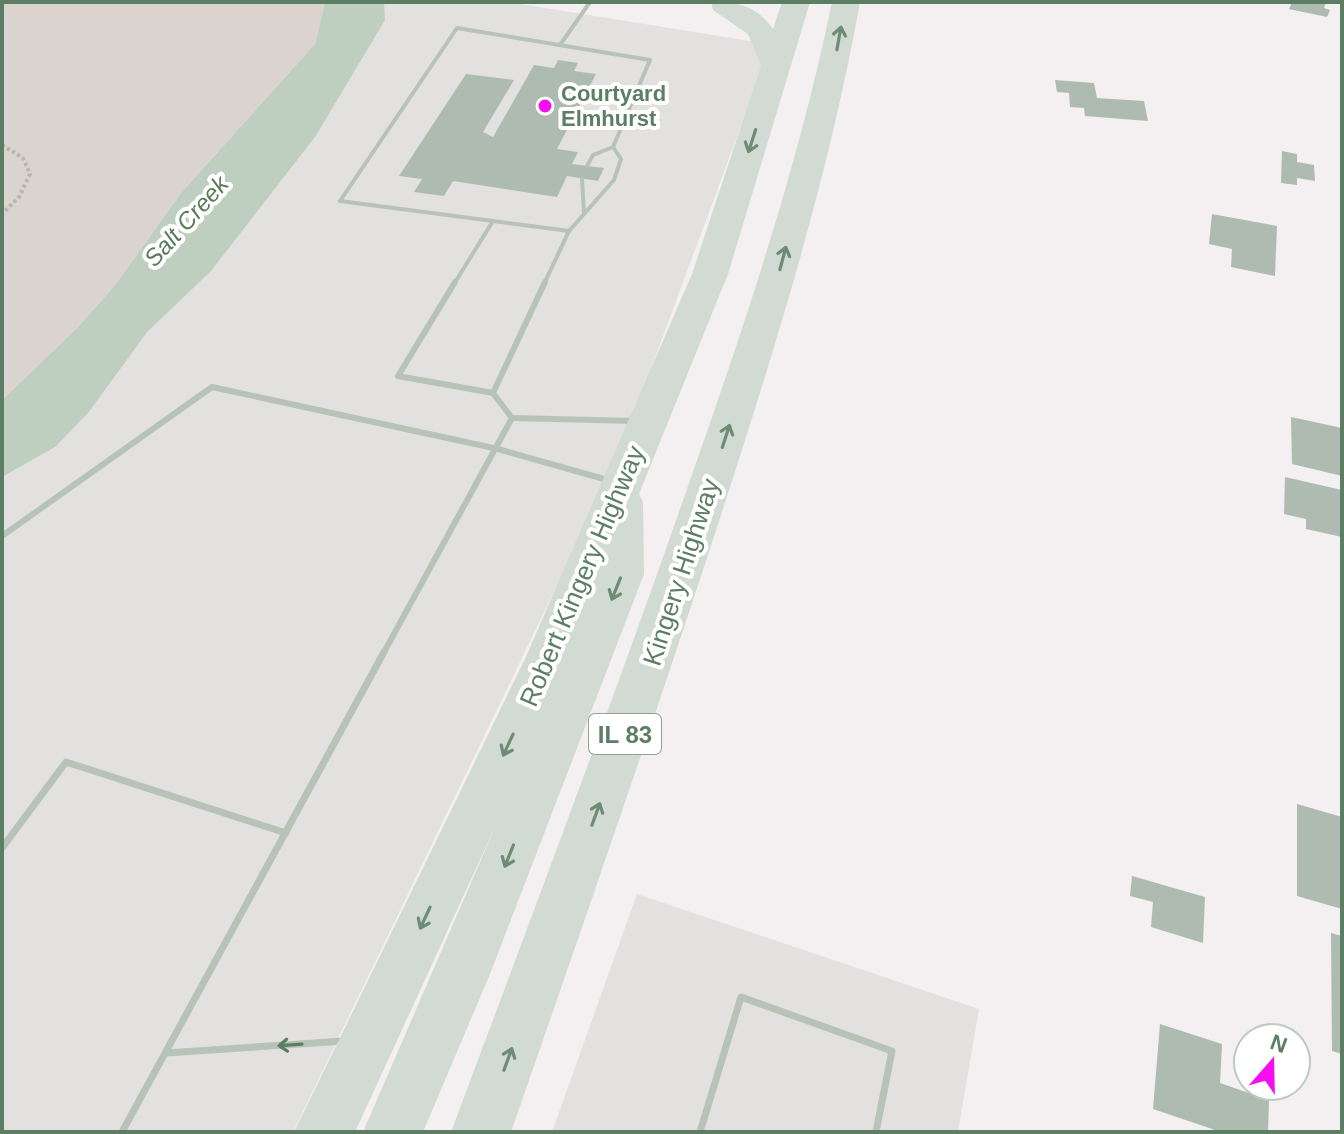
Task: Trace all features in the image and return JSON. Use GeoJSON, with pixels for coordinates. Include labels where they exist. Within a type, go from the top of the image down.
{"type":"FeatureCollection","features":[{"type":"Feature","properties":{"kind":"highway"},"geometry":{"type":"LineString","coordinates":[[743,2],[723,4],[749,17],[765,32],[776,67]]}},
{"type":"Feature","properties":{"kind":"highway","name":"Robert Kingery Highway"},"geometry":{"type":"LineString","coordinates":[[324,1132],[548,660],[710,274],[796,2]]}},
{"type":"Feature","properties":{"kind":"highway","name":"Kingery Highway"},"geometry":{"type":"LineString","coordinates":[[481,1132],[645,680],[773,297],[833,73],[846,2]]}},
{"type":"Feature","properties":{"kind":"highway"},"geometry":{"type":"LineString","coordinates":[[393,1132],[462,974],[622,574],[622,484]]}},
{"type":"Feature","properties":{"kind":"lane"},"geometry":{"type":"LineString","coordinates":[[560,45],[590,2]]}},
{"type":"Feature","properties":{"kind":"lane"},"geometry":{"type":"LineString","coordinates":[[569,231],[340,201],[457,28],[650,60],[613,147],[593,155],[587,166]]}},
{"type":"Feature","properties":{"kind":"lane"},"geometry":{"type":"LineString","coordinates":[[493,393],[569,231],[614,180],[621,159],[613,147]]}},
{"type":"Feature","properties":{"kind":"lane"},"geometry":{"type":"LineString","coordinates":[[582,179],[584,214]]}},
{"type":"Feature","properties":{"kind":"lane"},"geometry":{"type":"LineString","coordinates":[[493,221],[398,376],[493,393],[512,418]]}},
{"type":"Feature","properties":{"kind":"lane"},"geometry":{"type":"LineString","coordinates":[[2,536],[212,387],[498,449],[622,484]]}},
{"type":"Feature","properties":{"kind":"lane"},"geometry":{"type":"LineString","coordinates":[[512,418],[648,421]]}},
{"type":"Feature","properties":{"kind":"lane"},"geometry":{"type":"LineString","coordinates":[[122,1132],[498,449],[512,418]]}},
{"type":"Feature","properties":{"kind":"lane"},"geometry":{"type":"LineString","coordinates":[[2,848],[66,762],[286,833]]}},
{"type":"Feature","properties":{"kind":"lane"},"geometry":{"type":"LineString","coordinates":[[700,1132],[741,997],[892,1051],[876,1132]]}},
{"type":"Feature","properties":{"kind":"lane"},"geometry":{"type":"LineString","coordinates":[[166,1053],[367,1040]]}},
{"type":"Feature","properties":{"kind":"path"},"geometry":{"type":"LineString","coordinates":[[2,145],[23,158],[30,174],[19,197],[2,214]]}},
{"type":"Feature","properties":{"kind":"shaded area"},"geometry":{"type":"Polygon","coordinates":[[[2,2],[325,2],[315,44],[181,193],[116,284],[78,327],[2,400],[2,2]]]}},
{"type":"Feature","properties":{"kind":"shaded area"},"geometry":{"type":"Polygon","coordinates":[[[364,2],[508,2],[756,42],[764,64],[616,463],[293,1132],[2,1132],[2,461],[364,2]]]}},
{"type":"Feature","properties":{"kind":"shaded area"},"geometry":{"type":"Polygon","coordinates":[[[637,894],[979,1009],[958,1132],[552,1132],[637,894]]]}},
{"type":"Feature","properties":{"kind":"water","name":"Salt Creek"},"geometry":{"type":"Polygon","coordinates":[[[325,2],[384,2],[385,20],[315,137],[211,271],[148,331],[88,413],[55,447],[2,477],[2,400],[78,327],[116,284],[181,193],[315,44],[325,2]]]}},
{"type":"Feature","properties":{"kind":"building"},"geometry":{"type":"Polygon","coordinates":[[[1292,2],[1326,2],[1324,8],[1330,10],[1327,17],[1289,9],[1292,2]]]}},
{"type":"Feature","properties":{"kind":"building","name":"Courtyard Elmhurst"},"geometry":{"type":"Polygon","coordinates":[[[558,60],[578,63],[574,71],[596,74],[557,149],[578,152],[572,164],[604,168],[598,181],[567,176],[557,197],[453,181],[444,196],[414,192],[422,179],[399,176],[466,74],[514,80],[483,132],[493,137],[534,65],[554,68],[558,60]]]}},
{"type":"Feature","properties":{"kind":"building"},"geometry":{"type":"Polygon","coordinates":[[[1055,80],[1094,83],[1097,98],[1144,101],[1148,121],[1085,116],[1084,108],[1070,107],[1069,93],[1057,92],[1055,80]]]}},
{"type":"Feature","properties":{"kind":"building"},"geometry":{"type":"Polygon","coordinates":[[[1282,151],[1297,154],[1297,162],[1314,165],[1315,181],[1297,178],[1297,185],[1281,183],[1282,151]]]}},
{"type":"Feature","properties":{"kind":"building"},"geometry":{"type":"Polygon","coordinates":[[[1212,214],[1277,226],[1275,276],[1231,267],[1232,249],[1209,244],[1212,214]]]}},
{"type":"Feature","properties":{"kind":"building"},"geometry":{"type":"Polygon","coordinates":[[[1291,417],[1342,428],[1342,476],[1292,464],[1291,417]]]}},
{"type":"Feature","properties":{"kind":"building"},"geometry":{"type":"Polygon","coordinates":[[[1285,477],[1342,490],[1342,537],[1306,529],[1306,519],[1284,514],[1285,477]]]}},
{"type":"Feature","properties":{"kind":"building"},"geometry":{"type":"Polygon","coordinates":[[[1297,804],[1342,817],[1342,909],[1297,896],[1297,804]]]}},
{"type":"Feature","properties":{"kind":"building"},"geometry":{"type":"Polygon","coordinates":[[[1132,876],[1205,897],[1203,943],[1151,927],[1153,902],[1130,896],[1132,876]]]}},
{"type":"Feature","properties":{"kind":"building"},"geometry":{"type":"Polygon","coordinates":[[[1331,933],[1342,936],[1342,1054],[1332,1051],[1331,933]]]}},
{"type":"Feature","properties":{"kind":"building"},"geometry":{"type":"Polygon","coordinates":[[[1160,1024],[1222,1044],[1220,1083],[1232,1087],[1232,1102],[1269,1102],[1268,1132],[1221,1132],[1153,1109],[1160,1024]]]}},
{"type":"Feature","properties":{"kind":"place","name":"Courtyard Elmhurst"},"geometry":{"type":"Point","coordinates":[545,106]}}]}
